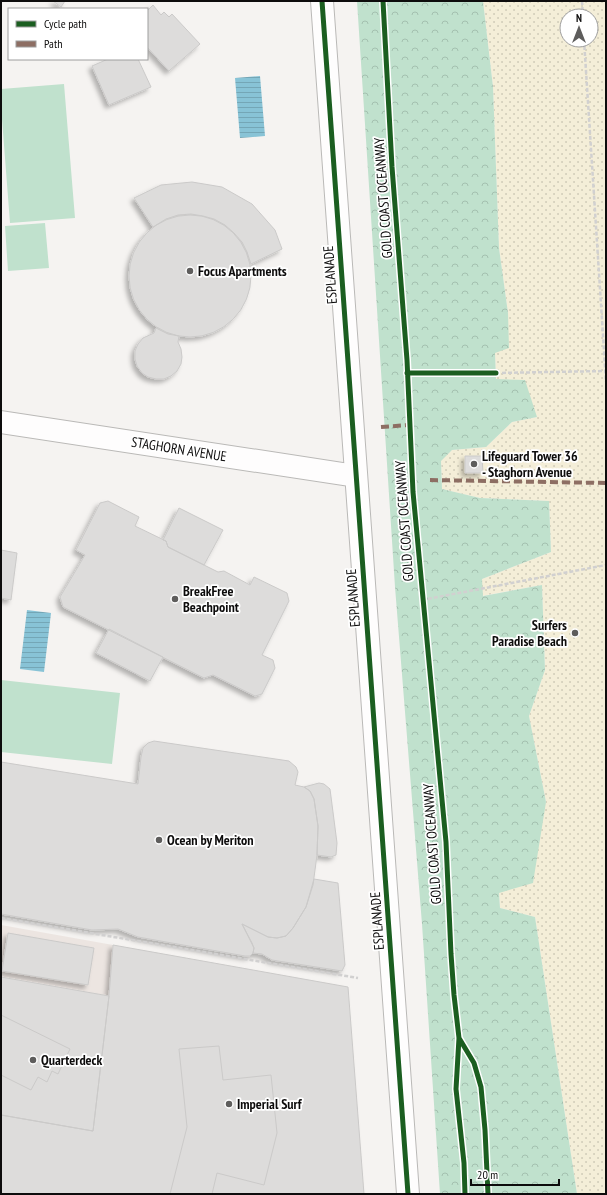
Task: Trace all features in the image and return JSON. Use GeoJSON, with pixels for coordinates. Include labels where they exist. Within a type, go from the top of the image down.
{"type":"FeatureCollection","features":[{"type":"Feature","properties":{"kind":"street","name":"ESPLANADE"},"geometry":{"type":"LineString","coordinates":[[322,1],[408,1194]]}},
{"type":"Feature","properties":{"kind":"street","name":"STAGHORN AVENUE"},"geometry":{"type":"LineString","coordinates":[[1,422],[356,476]]}},
{"type":"Feature","properties":{"kind":"path"},"geometry":{"type":"LineString","coordinates":[[585,48],[606,382]]}},
{"type":"Feature","properties":{"kind":"path"},"geometry":{"type":"LineString","coordinates":[[496,373],[605,371]]}},
{"type":"Feature","properties":{"kind":"path"},"geometry":{"type":"LineString","coordinates":[[423,603],[606,565]]}},
{"type":"Feature","properties":{"kind":"path"},"geometry":{"type":"LineString","coordinates":[[1,918],[358,978]]}},
{"type":"Feature","properties":{"kind":"shaded area"},"geometry":{"type":"Polygon","coordinates":[[[1,925],[113,945],[109,996],[1,977],[1,925]]]}},
{"type":"Feature","properties":{"kind":"green space"},"geometry":{"type":"Polygon","coordinates":[[[357,1],[483,1],[493,87],[499,248],[508,313],[509,348],[495,353],[496,379],[525,380],[537,417],[512,422],[486,447],[452,450],[441,461],[442,489],[480,498],[549,501],[551,552],[482,579],[483,596],[542,585],[545,670],[529,716],[546,802],[533,883],[499,893],[500,908],[535,917],[577,1194],[440,1194],[422,924],[395,587],[357,1]]]}},
{"type":"Feature","properties":{"kind":"green space"},"geometry":{"type":"Polygon","coordinates":[[[64,84],[75,218],[10,223],[1,89],[64,84]]]}},
{"type":"Feature","properties":{"kind":"green space"},"geometry":{"type":"Polygon","coordinates":[[[45,223],[49,268],[8,271],[5,226],[45,223]]]}},
{"type":"Feature","properties":{"kind":"green space"},"geometry":{"type":"Polygon","coordinates":[[[1,680],[120,693],[112,764],[1,752],[1,680]]]}},
{"type":"Feature","properties":{"kind":"sand","name":"Surfers Paradise Beach"},"geometry":{"type":"Polygon","coordinates":[[[483,1],[606,1],[606,1194],[577,1194],[535,917],[500,908],[499,893],[546,802],[529,716],[545,670],[542,585],[482,596],[482,579],[551,552],[549,501],[480,498],[442,489],[441,460],[452,450],[486,447],[512,422],[537,417],[496,379],[495,353],[508,313],[499,248],[493,87],[483,1]]]}},
{"type":"Feature","properties":{"kind":"water"},"geometry":{"type":"Polygon","coordinates":[[[260,76],[265,136],[240,138],[235,78],[260,76]]]}},
{"type":"Feature","properties":{"kind":"water"},"geometry":{"type":"Polygon","coordinates":[[[27,610],[51,613],[44,672],[20,669],[27,610]]]}},
{"type":"Feature","properties":{"kind":"building"},"geometry":{"type":"Polygon","coordinates":[[[53,1],[65,1],[61,7],[53,1]]]}},
{"type":"Feature","properties":{"kind":"building"},"geometry":{"type":"Polygon","coordinates":[[[153,5],[161,15],[164,12],[169,17],[172,14],[200,44],[169,71],[148,48],[148,10],[153,5]]]}},
{"type":"Feature","properties":{"kind":"building"},"geometry":{"type":"Polygon","coordinates":[[[106,60],[138,60],[151,87],[109,105],[92,66],[106,60]]]}},
{"type":"Feature","properties":{"kind":"building"},"geometry":{"type":"Polygon","coordinates":[[[192,182],[222,187],[252,204],[275,230],[282,249],[251,264],[242,242],[225,225],[214,219],[191,214],[178,215],[166,219],[153,227],[134,198],[161,185],[192,182]]]}},
{"type":"Feature","properties":{"kind":"building","name":"Focus Apartments"},"geometry":{"type":"Polygon","coordinates":[[[190,215],[214,219],[233,233],[247,252],[251,276],[247,300],[233,319],[214,333],[190,337],[166,333],[147,319],[133,300],[129,276],[133,252],[147,233],[166,219],[190,215]]]}},
{"type":"Feature","properties":{"kind":"building"},"geometry":{"type":"Polygon","coordinates":[[[156,328],[168,334],[179,336],[178,342],[182,357],[181,364],[177,371],[164,379],[148,377],[142,373],[137,366],[135,359],[135,351],[138,344],[143,338],[154,333],[156,328]]]}},
{"type":"Feature","properties":{"kind":"building","name":"Lifeguard Tower 36 - Staghorn Avenue"},"geometry":{"type":"Polygon","coordinates":[[[465,456],[482,456],[483,473],[465,473],[465,456]]]}},
{"type":"Feature","properties":{"kind":"building","name":"BreakFree Beachpoint"},"geometry":{"type":"Polygon","coordinates":[[[108,501],[139,517],[135,526],[166,541],[168,547],[218,572],[224,571],[250,585],[254,577],[287,593],[289,601],[262,655],[273,660],[275,668],[262,694],[255,696],[213,675],[204,678],[63,607],[60,597],[85,555],[76,550],[100,503],[108,501]]]}},
{"type":"Feature","properties":{"kind":"building"},"geometry":{"type":"Polygon","coordinates":[[[179,508],[223,530],[204,565],[168,547],[166,541],[163,540],[179,508]]]}},
{"type":"Feature","properties":{"kind":"building"},"geometry":{"type":"Polygon","coordinates":[[[1,550],[17,553],[11,600],[1,598],[1,550]]]}},
{"type":"Feature","properties":{"kind":"building"},"geometry":{"type":"Polygon","coordinates":[[[109,629],[163,657],[150,681],[96,653],[109,629]]]}},
{"type":"Feature","properties":{"kind":"building","name":"Ocean by Meriton"},"geometry":{"type":"Polygon","coordinates":[[[154,741],[289,761],[296,767],[298,772],[295,785],[304,787],[310,791],[314,799],[318,826],[317,855],[313,885],[306,907],[293,928],[286,936],[277,938],[268,937],[242,924],[254,948],[253,953],[250,956],[245,956],[138,937],[118,929],[92,930],[1,914],[1,762],[138,784],[143,748],[148,743],[154,741]]]}},
{"type":"Feature","properties":{"kind":"building"},"geometry":{"type":"Polygon","coordinates":[[[319,783],[324,784],[330,789],[337,843],[336,855],[331,857],[317,855],[318,826],[314,799],[310,791],[304,787],[319,783]]]}},
{"type":"Feature","properties":{"kind":"building"},"geometry":{"type":"Polygon","coordinates":[[[314,879],[338,883],[345,965],[342,971],[272,960],[262,954],[253,953],[254,948],[242,924],[268,937],[277,938],[286,936],[293,928],[306,907],[314,879]]]}},
{"type":"Feature","properties":{"kind":"building"},"geometry":{"type":"Polygon","coordinates":[[[8,933],[94,948],[88,985],[2,971],[8,933]]]}},
{"type":"Feature","properties":{"kind":"building"},"geometry":{"type":"Polygon","coordinates":[[[113,945],[348,987],[364,1194],[1,1194],[1,1115],[93,1131],[109,996],[113,945]]]}},
{"type":"Feature","properties":{"kind":"building"},"geometry":{"type":"Polygon","coordinates":[[[1,977],[109,996],[93,1131],[1,1115],[1,977]]]}},
{"type":"Feature","properties":{"kind":"building","name":"Quarterdeck"},"geometry":{"type":"Polygon","coordinates":[[[1,1015],[70,1049],[58,1074],[52,1071],[47,1082],[38,1077],[31,1090],[1,1075],[1,1015]]]}},
{"type":"Feature","properties":{"kind":"building","name":"Imperial Surf"},"geometry":{"type":"Polygon","coordinates":[[[219,1046],[223,1080],[271,1075],[277,1133],[264,1185],[217,1173],[212,1194],[170,1194],[187,1127],[179,1049],[219,1046]]]}},
{"type":"Feature","properties":{"kind":"marked path"},"geometry":{"type":"LineString","coordinates":[[381,427],[409,425]]}},
{"type":"Feature","properties":{"kind":"marked path"},"geometry":{"type":"LineString","coordinates":[[430,480],[606,483]]}},
{"type":"Feature","properties":{"kind":"cycle path"},"geometry":{"type":"LineString","coordinates":[[322,1],[408,1194]]}},
{"type":"Feature","properties":{"kind":"cycle path","name":"GOLD COAST OCEANWAY"},"geometry":{"type":"LineString","coordinates":[[383,1],[392,167],[407,360],[413,492],[446,842],[451,954],[459,1038],[456,1089],[464,1163],[465,1194]]}},
{"type":"Feature","properties":{"kind":"cycle path"},"geometry":{"type":"LineString","coordinates":[[407,373],[496,373]]}},
{"type":"Feature","properties":{"kind":"cycle path"},"geometry":{"type":"LineString","coordinates":[[459,1038],[474,1063],[481,1087],[488,1194]]}},
{"type":"Feature","properties":{"kind":"place","name":"Focus Apartments"},"geometry":{"type":"Point","coordinates":[190,271]}},
{"type":"Feature","properties":{"kind":"place","name":"Lifeguard Tower 36 - Staghorn Avenue"},"geometry":{"type":"Point","coordinates":[474,464]}},
{"type":"Feature","properties":{"kind":"place","name":"BreakFree Beachpoint"},"geometry":{"type":"Point","coordinates":[175,599]}},
{"type":"Feature","properties":{"kind":"place","name":"Surfers Paradise Beach"},"geometry":{"type":"Point","coordinates":[575,633]}},
{"type":"Feature","properties":{"kind":"place","name":"Ocean by Meriton"},"geometry":{"type":"Point","coordinates":[159,840]}},
{"type":"Feature","properties":{"kind":"place","name":"Quarterdeck"},"geometry":{"type":"Point","coordinates":[33,1060]}},
{"type":"Feature","properties":{"kind":"place","name":"Imperial Surf"},"geometry":{"type":"Point","coordinates":[229,1104]}}]}
